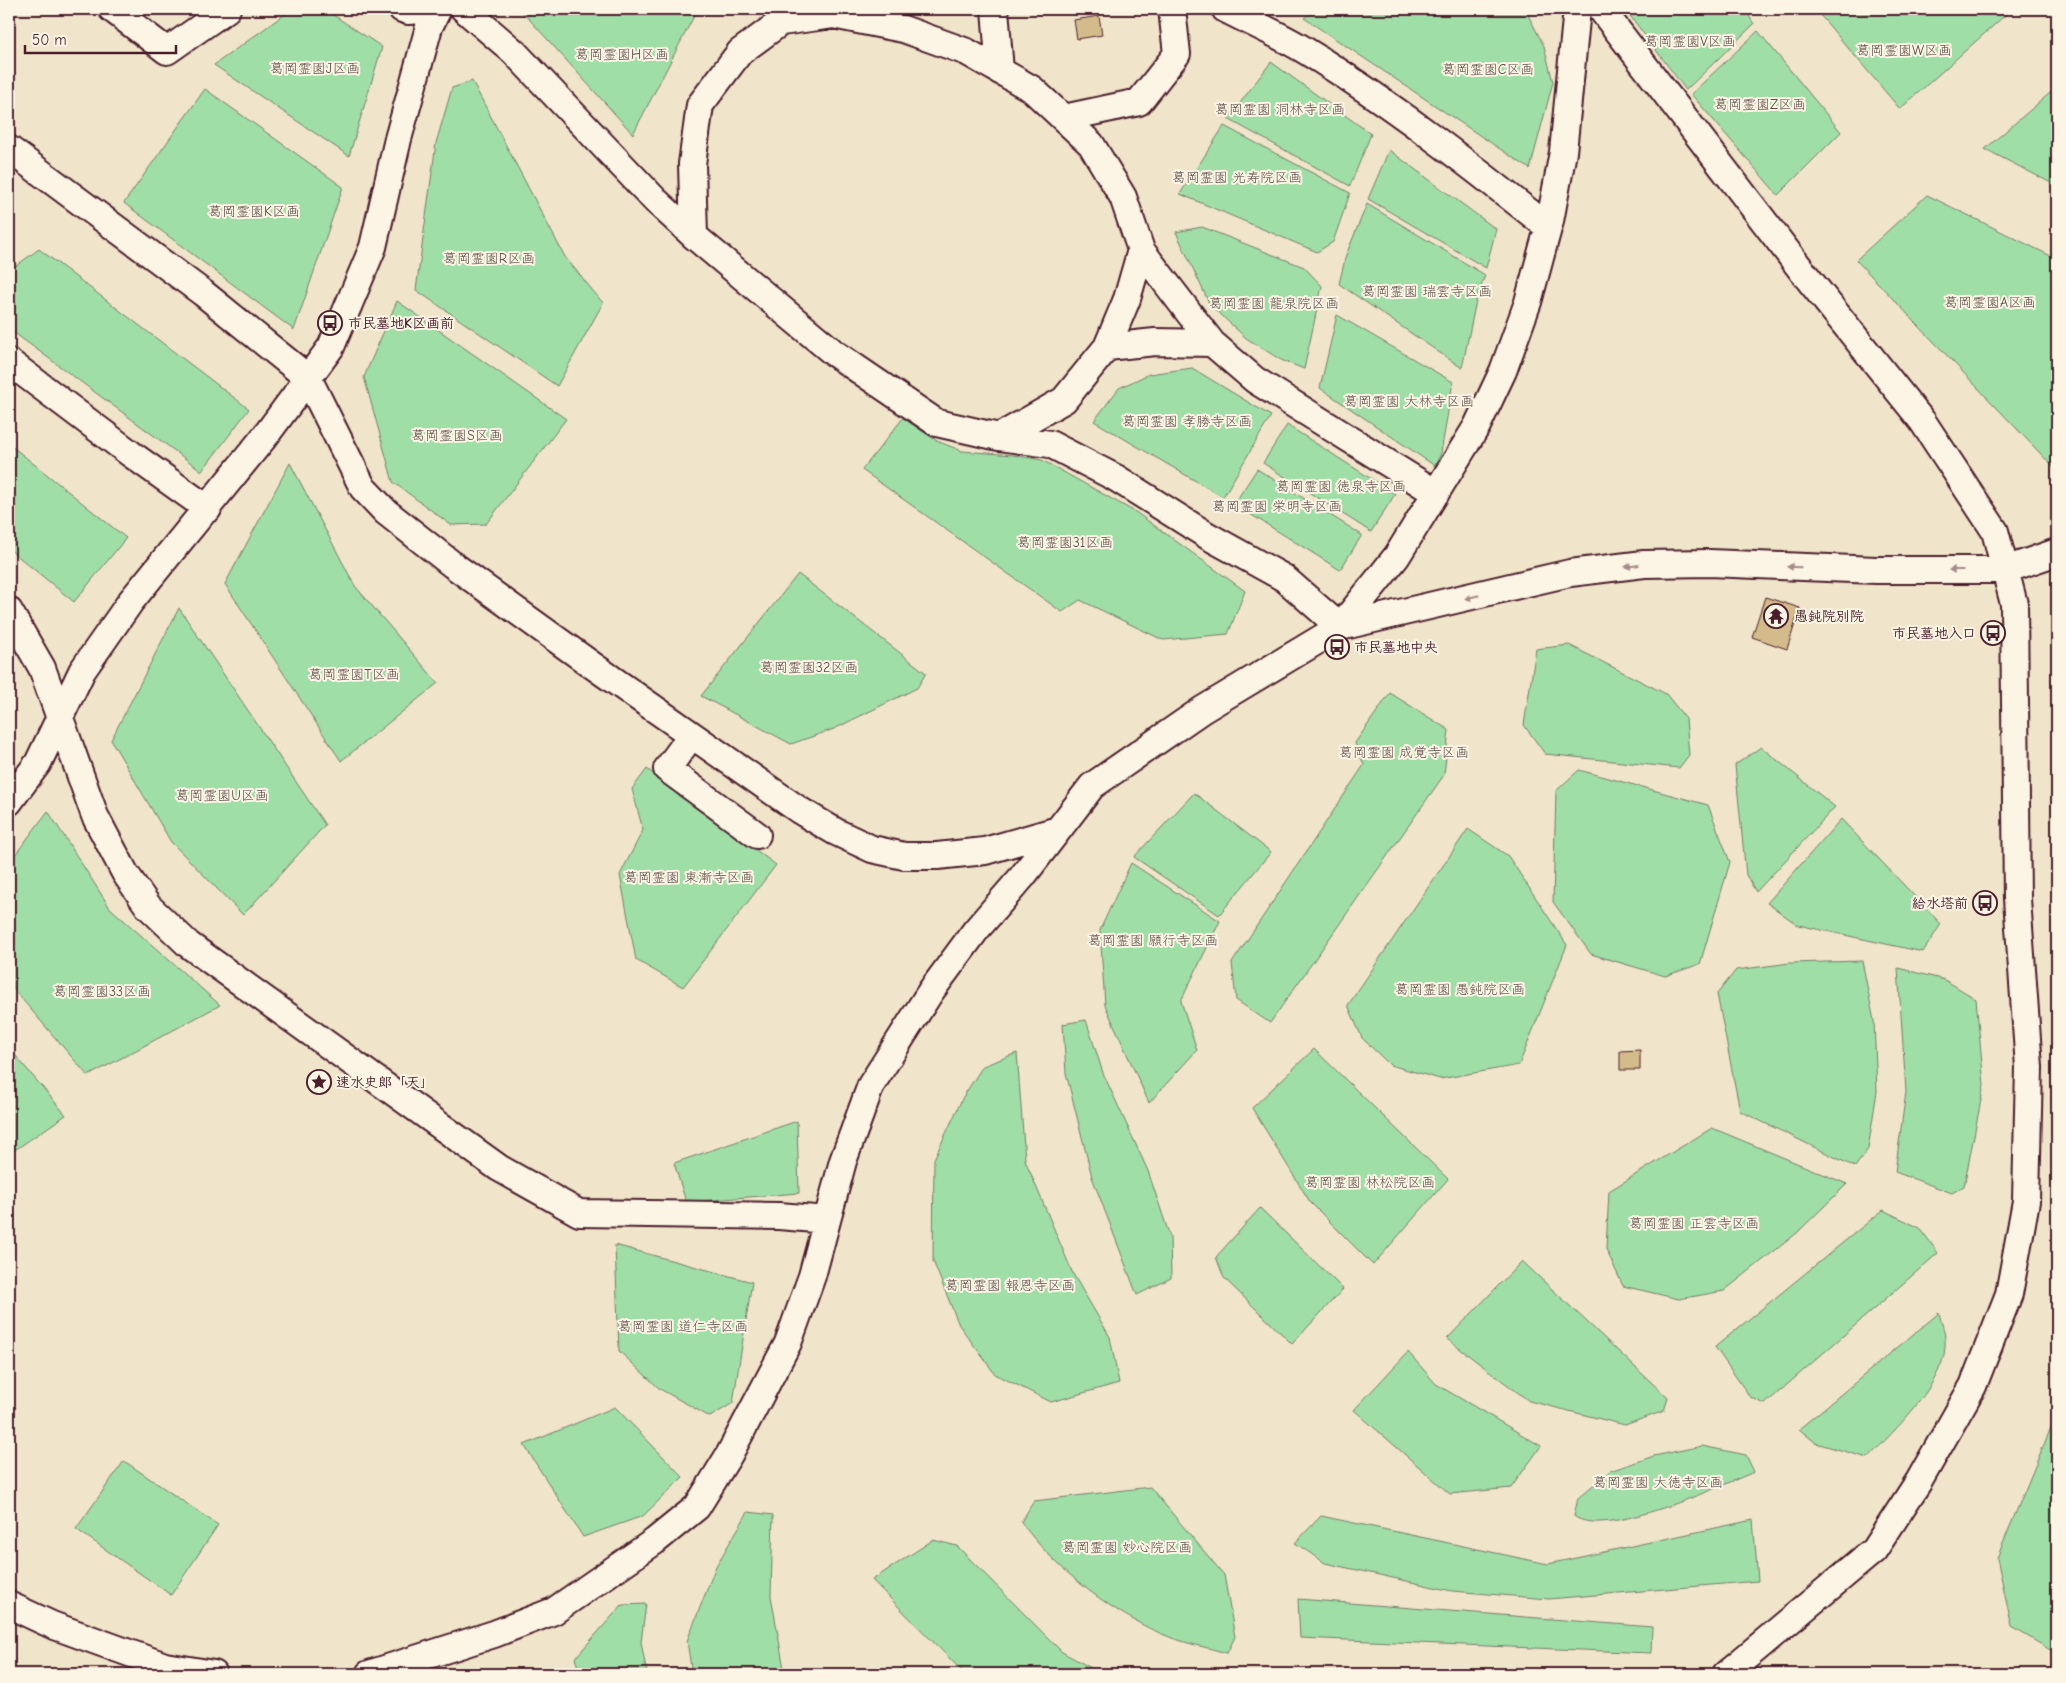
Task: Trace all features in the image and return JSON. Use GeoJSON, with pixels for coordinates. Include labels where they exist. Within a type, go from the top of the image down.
{"type":"FeatureCollection","features":[{"type":"Feature","properties":{"kind":"street"},"geometry":{"type":"LineString","coordinates":[[112,9],[167,51],[227,9]]}},
{"type":"Feature","properties":{"kind":"street"},"geometry":{"type":"LineString","coordinates":[[9,802],[38,763],[82,671],[131,601],[208,509],[331,347],[373,247],[398,139],[429,28],[438,9],[408,11],[402,9]]}},
{"type":"Feature","properties":{"kind":"street"},"geometry":{"type":"LineString","coordinates":[[464,9],[514,52],[655,200],[694,236],[834,353],[937,423],[999,437],[1050,444],[1116,478],[1208,536],[1284,578],[1340,627]]}},
{"type":"Feature","properties":{"kind":"street"},"geometry":{"type":"LineString","coordinates":[[995,9],[1000,71]]}},
{"type":"Feature","properties":{"kind":"street"},"geometry":{"type":"LineString","coordinates":[[1064,118],[1139,102],[1177,54],[1172,9]]}},
{"type":"Feature","properties":{"kind":"street"},"geometry":{"type":"LineString","coordinates":[[1225,9],[1305,50],[1370,93],[1430,134],[1548,227]]}},
{"type":"Feature","properties":{"kind":"street"},"geometry":{"type":"LineString","coordinates":[[1601,9],[1802,272],[1922,422],[1995,531],[2014,604],[2017,898],[2029,1067],[2026,1201],[2009,1294],[1974,1386],[1919,1481],[1874,1550],[1726,1674]]}},
{"type":"Feature","properties":{"kind":"street"},"geometry":{"type":"LineString","coordinates":[[1340,627],[1397,556],[1477,426],[1503,371],[1528,302],[1548,227],[1563,152],[1573,12]]}},
{"type":"Feature","properties":{"kind":"street"},"geometry":{"type":"LineString","coordinates":[[694,236],[692,164],[700,105],[740,52],[791,14],[833,15],[904,29],[967,52],[1032,90],[1091,144],[1123,197],[1141,250],[1212,343],[1255,380],[1436,493]]}},
{"type":"Feature","properties":{"kind":"street"},"geometry":{"type":"LineString","coordinates":[[9,149],[203,293],[308,378],[363,488],[386,512],[453,565],[691,736],[799,810],[836,832],[872,849],[904,856],[937,856],[985,851],[1058,830]]}},
{"type":"Feature","properties":{"kind":"street"},"geometry":{"type":"LineString","coordinates":[[999,437],[1064,400],[1107,347],[1127,299],[1141,250]]}},
{"type":"Feature","properties":{"kind":"street"},"geometry":{"type":"LineString","coordinates":[[1107,347],[1155,342],[1212,343]]}},
{"type":"Feature","properties":{"kind":"street"},"geometry":{"type":"LineString","coordinates":[[9,362],[130,454],[208,509]]}},
{"type":"Feature","properties":{"kind":"street"},"geometry":{"type":"LineString","coordinates":[[369,1674],[485,1637],[554,1611],[655,1541],[697,1506],[729,1455],[788,1343],[812,1276],[842,1161],[871,1085],[931,991],[976,930],[1022,877],[1092,786],[1202,710],[1340,627],[1570,573],[1644,564],[1710,563],[1876,570],[2005,570],[2057,552]]}},
{"type":"Feature","properties":{"kind":"street"},"geometry":{"type":"LineString","coordinates":[[9,611],[42,668],[95,816],[125,873],[148,906],[196,951],[499,1168],[579,1213],[779,1216],[827,1220]]}},
{"type":"Feature","properties":{"kind":"street"},"geometry":{"type":"LineString","coordinates":[[691,736],[667,769],[757,835]]}},
{"type":"Feature","properties":{"kind":"street"},"geometry":{"type":"LineString","coordinates":[[9,1605],[52,1625],[165,1666],[214,1674]]}},
{"type":"Feature","properties":{"kind":"green space","name":"葛岡霊園J区画"},"geometry":{"type":"Polygon","coordinates":[[[292,9],[324,9],[382,47],[349,156],[214,65],[292,9]]]}},
{"type":"Feature","properties":{"kind":"green space","name":"葛岡霊園H区画"},"geometry":{"type":"Polygon","coordinates":[[[520,9],[690,9],[695,14],[633,134],[520,9]]]}},
{"type":"Feature","properties":{"kind":"green space","name":"葛岡霊園C区画"},"geometry":{"type":"Polygon","coordinates":[[[1317,9],[1525,9],[1544,46],[1553,82],[1530,169],[1304,18],[1317,9]]]}},
{"type":"Feature","properties":{"kind":"green space","name":"葛岡霊園V区画"},"geometry":{"type":"Polygon","coordinates":[[[1625,9],[1745,9],[1754,24],[1686,90],[1625,9]]]}},
{"type":"Feature","properties":{"kind":"green space","name":"葛岡霊園W区画"},"geometry":{"type":"Polygon","coordinates":[[[1815,9],[2012,9],[1900,109],[1815,9]]]}},
{"type":"Feature","properties":{"kind":"green space","name":"葛岡霊園Z区画"},"geometry":{"type":"Polygon","coordinates":[[[1758,31],[1841,132],[1778,195],[1691,94],[1758,31]]]}},
{"type":"Feature","properties":{"kind":"green space","name":"葛岡霊園 洞林寺区画"},"geometry":{"type":"Polygon","coordinates":[[[1271,62],[1371,134],[1350,186],[1228,119],[1271,62]]]}},
{"type":"Feature","properties":{"kind":"green space","name":"葛岡霊園R区画"},"geometry":{"type":"Polygon","coordinates":[[[472,81],[565,257],[603,303],[557,386],[416,290],[436,143],[452,88],[472,81]]]}},
{"type":"Feature","properties":{"kind":"green space"},"geometry":{"type":"Polygon","coordinates":[[[2057,87],[2057,186],[1985,149],[2057,87]]]}},
{"type":"Feature","properties":{"kind":"green space","name":"葛岡霊園K区画"},"geometry":{"type":"Polygon","coordinates":[[[205,89],[343,187],[294,330],[124,203],[205,89]]]}},
{"type":"Feature","properties":{"kind":"green space","name":"葛岡霊園 光寿院区画"},"geometry":{"type":"Polygon","coordinates":[[[1224,126],[1350,193],[1333,242],[1317,252],[1180,194],[1224,126]]]}},
{"type":"Feature","properties":{"kind":"green space"},"geometry":{"type":"Polygon","coordinates":[[[1389,150],[1496,229],[1486,268],[1368,199],[1389,150]]]}},
{"type":"Feature","properties":{"kind":"green space","name":"葛岡霊園A区画"},"geometry":{"type":"Polygon","coordinates":[[[1927,195],[2057,259],[2057,471],[1856,260],[1927,195]]]}},
{"type":"Feature","properties":{"kind":"green space","name":"葛岡霊園 瑞雲寺区画"},"geometry":{"type":"Polygon","coordinates":[[[1367,204],[1485,275],[1476,301],[1462,368],[1339,284],[1346,255],[1367,204]]]}},
{"type":"Feature","properties":{"kind":"green space","name":"葛岡霊園 龍泉院区画"},"geometry":{"type":"Polygon","coordinates":[[[1202,227],[1304,267],[1322,286],[1304,369],[1281,360],[1246,338],[1210,305],[1176,232],[1202,227]]]}},
{"type":"Feature","properties":{"kind":"green space"},"geometry":{"type":"Polygon","coordinates":[[[39,249],[249,409],[202,471],[9,329],[9,271],[39,249]]]}},
{"type":"Feature","properties":{"kind":"green space","name":"葛岡霊園S区画"},"geometry":{"type":"Polygon","coordinates":[[[397,301],[566,419],[486,524],[451,525],[393,482],[364,377],[397,301]]]}},
{"type":"Feature","properties":{"kind":"green space","name":"葛岡霊園 大林寺区画"},"geometry":{"type":"Polygon","coordinates":[[[1337,315],[1453,382],[1441,453],[1435,466],[1320,388],[1337,315]]]}},
{"type":"Feature","properties":{"kind":"green space","name":"葛岡霊園 孝勝寺区画"},"geometry":{"type":"Polygon","coordinates":[[[1192,368],[1271,416],[1223,497],[1094,421],[1119,388],[1149,374],[1192,368]]]}},
{"type":"Feature","properties":{"kind":"green space","name":"葛岡霊園31区画"},"geometry":{"type":"Polygon","coordinates":[[[903,418],[937,441],[962,451],[1013,455],[1042,460],[1137,513],[1245,591],[1228,634],[1163,640],[1080,600],[1062,612],[862,470],[903,418]]]}},
{"type":"Feature","properties":{"kind":"green space","name":"葛岡霊園 徳泉寺区画"},"geometry":{"type":"Polygon","coordinates":[[[1287,425],[1395,494],[1371,532],[1263,463],[1287,425]]]}},
{"type":"Feature","properties":{"kind":"green space"},"geometry":{"type":"Polygon","coordinates":[[[9,444],[126,538],[74,602],[9,549],[9,444]]]}},
{"type":"Feature","properties":{"kind":"green space","name":"葛岡霊園T区画"},"geometry":{"type":"Polygon","coordinates":[[[290,463],[355,586],[438,683],[341,761],[225,584],[290,463]]]}},
{"type":"Feature","properties":{"kind":"green space","name":"葛岡霊園 栄明寺区画"},"geometry":{"type":"Polygon","coordinates":[[[1257,469],[1362,535],[1340,570],[1234,504],[1257,469]]]}},
{"type":"Feature","properties":{"kind":"green space","name":"葛岡霊園32区画"},"geometry":{"type":"Polygon","coordinates":[[[798,574],[926,673],[917,688],[834,729],[791,744],[701,696],[798,574]]]}},
{"type":"Feature","properties":{"kind":"green space","name":"葛岡霊園U区画"},"geometry":{"type":"Polygon","coordinates":[[[179,608],[325,825],[243,915],[171,842],[111,740],[179,608]]]}},
{"type":"Feature","properties":{"kind":"green space"},"geometry":{"type":"Polygon","coordinates":[[[1569,645],[1666,694],[1686,719],[1689,755],[1679,768],[1545,754],[1524,725],[1536,649],[1569,645]]]}},
{"type":"Feature","properties":{"kind":"green space","name":"葛岡霊園 成覚寺区画"},"geometry":{"type":"Polygon","coordinates":[[[1390,693],[1449,730],[1444,775],[1270,1023],[1236,1000],[1232,963],[1364,765],[1355,743],[1390,693]]]}},
{"type":"Feature","properties":{"kind":"green space"},"geometry":{"type":"Polygon","coordinates":[[[1761,747],[1835,807],[1756,892],[1746,875],[1735,765],[1761,747]]]}},
{"type":"Feature","properties":{"kind":"green space","name":"葛岡霊園 東漸寺区画"},"geometry":{"type":"Polygon","coordinates":[[[647,769],[776,865],[683,987],[636,960],[620,875],[643,830],[632,789],[647,769]]]}},
{"type":"Feature","properties":{"kind":"green space"},"geometry":{"type":"Polygon","coordinates":[[[1579,770],[1708,805],[1730,862],[1700,964],[1665,976],[1591,954],[1553,902],[1556,791],[1579,770]]]}},
{"type":"Feature","properties":{"kind":"green space"},"geometry":{"type":"Polygon","coordinates":[[[1194,793],[1271,852],[1219,915],[1134,857],[1194,793]]]}},
{"type":"Feature","properties":{"kind":"green space","name":"葛岡霊園33区画"},"geometry":{"type":"Polygon","coordinates":[[[48,811],[110,908],[220,1005],[88,1076],[9,984],[9,863],[48,811]]]}},
{"type":"Feature","properties":{"kind":"green space"},"geometry":{"type":"Polygon","coordinates":[[[1841,819],[1941,924],[1923,952],[1798,925],[1767,903],[1841,819]]]}},
{"type":"Feature","properties":{"kind":"green space","name":"葛岡霊園 愚鈍院区画"},"geometry":{"type":"Polygon","coordinates":[[[1468,829],[1508,856],[1567,945],[1519,1065],[1440,1079],[1390,1065],[1362,1038],[1348,1005],[1468,829]]]}},
{"type":"Feature","properties":{"kind":"green space","name":"葛岡霊園 願行寺区画"},"geometry":{"type":"Polygon","coordinates":[[[1131,863],[1220,921],[1181,1001],[1197,1050],[1149,1103],[1105,1005],[1100,930],[1131,863]]]}},
{"type":"Feature","properties":{"kind":"green space"},"geometry":{"type":"Polygon","coordinates":[[[1862,961],[1874,1021],[1877,1091],[1868,1149],[1855,1167],[1740,1111],[1717,994],[1736,970],[1790,963],[1862,961]]]}},
{"type":"Feature","properties":{"kind":"green space"},"geometry":{"type":"Polygon","coordinates":[[[1898,968],[1945,980],[1976,999],[1984,1085],[1964,1186],[1952,1193],[1895,1172],[1906,1092],[1898,968]]]}},
{"type":"Feature","properties":{"kind":"green space"},"geometry":{"type":"Polygon","coordinates":[[[1086,1020],[1103,1073],[1148,1171],[1170,1237],[1171,1278],[1137,1295],[1092,1177],[1066,1073],[1063,1024],[1086,1020]]]}},
{"type":"Feature","properties":{"kind":"green space"},"geometry":{"type":"Polygon","coordinates":[[[9,1048],[66,1115],[9,1154],[9,1048]]]}},
{"type":"Feature","properties":{"kind":"green space","name":"葛岡霊園 林松院区画"},"geometry":{"type":"Polygon","coordinates":[[[1314,1049],[1448,1179],[1373,1265],[1310,1202],[1252,1108],[1314,1049]]]}},
{"type":"Feature","properties":{"kind":"green space","name":"葛岡霊園 報恩寺区画"},"geometry":{"type":"Polygon","coordinates":[[[1017,1053],[1025,1160],[1073,1274],[1110,1337],[1119,1383],[1051,1402],[995,1374],[959,1325],[933,1261],[934,1159],[963,1097],[983,1066],[1017,1053]]]}},
{"type":"Feature","properties":{"kind":"green space"},"geometry":{"type":"Polygon","coordinates":[[[797,1121],[799,1193],[686,1202],[674,1163],[797,1121]]]}},
{"type":"Feature","properties":{"kind":"green space","name":"葛岡霊園 正雲寺区画"},"geometry":{"type":"Polygon","coordinates":[[[1712,1128],[1847,1184],[1797,1233],[1724,1291],[1679,1299],[1623,1286],[1606,1249],[1609,1191],[1712,1128]]]}},
{"type":"Feature","properties":{"kind":"green space"},"geometry":{"type":"Polygon","coordinates":[[[1260,1208],[1343,1289],[1292,1344],[1224,1278],[1216,1257],[1260,1208]]]}},
{"type":"Feature","properties":{"kind":"green space"},"geometry":{"type":"Polygon","coordinates":[[[1883,1210],[1920,1228],[1938,1253],[1765,1404],[1750,1397],[1715,1347],[1883,1210]]]}},
{"type":"Feature","properties":{"kind":"green space","name":"葛岡霊園 道仁寺区画"},"geometry":{"type":"Polygon","coordinates":[[[615,1245],[752,1282],[733,1403],[710,1417],[660,1389],[619,1351],[615,1245]]]}},
{"type":"Feature","properties":{"kind":"green space"},"geometry":{"type":"Polygon","coordinates":[[[1522,1261],[1668,1398],[1664,1411],[1625,1425],[1529,1401],[1447,1339],[1522,1261]]]}},
{"type":"Feature","properties":{"kind":"green space"},"geometry":{"type":"Polygon","coordinates":[[[1939,1313],[1945,1340],[1944,1355],[1938,1371],[1918,1404],[1868,1458],[1816,1443],[1799,1429],[1939,1313]]]}},
{"type":"Feature","properties":{"kind":"green space"},"geometry":{"type":"Polygon","coordinates":[[[1408,1352],[1436,1384],[1541,1446],[1511,1488],[1450,1494],[1354,1410],[1408,1352]]]}},
{"type":"Feature","properties":{"kind":"green space"},"geometry":{"type":"Polygon","coordinates":[[[615,1407],[683,1477],[643,1516],[583,1537],[524,1445],[615,1407]]]}},
{"type":"Feature","properties":{"kind":"green space"},"geometry":{"type":"Polygon","coordinates":[[[2057,1413],[2057,1654],[2012,1627],[1997,1558],[2057,1413]]]}},
{"type":"Feature","properties":{"kind":"green space","name":"葛岡霊園 大徳寺区画"},"geometry":{"type":"Polygon","coordinates":[[[1702,1446],[1746,1455],[1754,1472],[1690,1498],[1635,1516],[1610,1521],[1589,1522],[1574,1516],[1578,1498],[1610,1471],[1654,1456],[1702,1446]]]}},
{"type":"Feature","properties":{"kind":"green space"},"geometry":{"type":"Polygon","coordinates":[[[124,1461],[218,1525],[171,1595],[76,1529],[124,1461]]]}},
{"type":"Feature","properties":{"kind":"green space","name":"葛岡霊園 妙心院区画"},"geometry":{"type":"Polygon","coordinates":[[[1150,1487],[1224,1575],[1235,1637],[1227,1653],[1172,1638],[1130,1618],[1109,1605],[1069,1574],[1035,1540],[1021,1522],[1034,1501],[1150,1487]]]}},
{"type":"Feature","properties":{"kind":"green space"},"geometry":{"type":"Polygon","coordinates":[[[748,1512],[773,1515],[771,1596],[785,1674],[692,1674],[687,1641],[716,1566],[748,1512]]]}},
{"type":"Feature","properties":{"kind":"green space"},"geometry":{"type":"Polygon","coordinates":[[[1321,1516],[1548,1564],[1753,1520],[1758,1581],[1549,1599],[1452,1591],[1325,1563],[1295,1543],[1321,1516]]]}},
{"type":"Feature","properties":{"kind":"green space"},"geometry":{"type":"Polygon","coordinates":[[[933,1540],[957,1546],[1062,1652],[1102,1674],[965,1674],[872,1580],[933,1540]]]}},
{"type":"Feature","properties":{"kind":"green space"},"geometry":{"type":"Polygon","coordinates":[[[1298,1599],[1652,1627],[1651,1653],[1300,1638],[1298,1599]]]}},
{"type":"Feature","properties":{"kind":"green space"},"geometry":{"type":"Polygon","coordinates":[[[646,1604],[641,1642],[647,1674],[580,1674],[575,1658],[622,1605],[646,1604]]]}},
{"type":"Feature","properties":{"kind":"building"},"geometry":{"type":"Polygon","coordinates":[[[1099,16],[1102,35],[1077,39],[1074,20],[1099,16]]]}},
{"type":"Feature","properties":{"kind":"building"},"geometry":{"type":"Polygon","coordinates":[[[1765,597],[1800,608],[1787,649],[1752,637],[1765,597]]]}},
{"type":"Feature","properties":{"kind":"building"},"geometry":{"type":"Polygon","coordinates":[[[1640,1050],[1640,1070],[1620,1070],[1620,1051],[1640,1050]]]}},
{"type":"Feature","properties":{"kind":"place","name":"市民墓地K区画前"},"geometry":{"type":"Point","coordinates":[330,323]}},
{"type":"Feature","properties":{"kind":"place","name":"愚鈍院別院"},"geometry":{"type":"Point","coordinates":[1776,616]}},
{"type":"Feature","properties":{"kind":"place","name":"市民墓地入口"},"geometry":{"type":"Point","coordinates":[1993,633]}},
{"type":"Feature","properties":{"kind":"place","name":"市民墓地中央"},"geometry":{"type":"Point","coordinates":[1337,647]}},
{"type":"Feature","properties":{"kind":"place","name":"給水塔前"},"geometry":{"type":"Point","coordinates":[1985,903]}},
{"type":"Feature","properties":{"kind":"place","name":"速水史郎「天」"},"geometry":{"type":"Point","coordinates":[319,1082]}}]}
